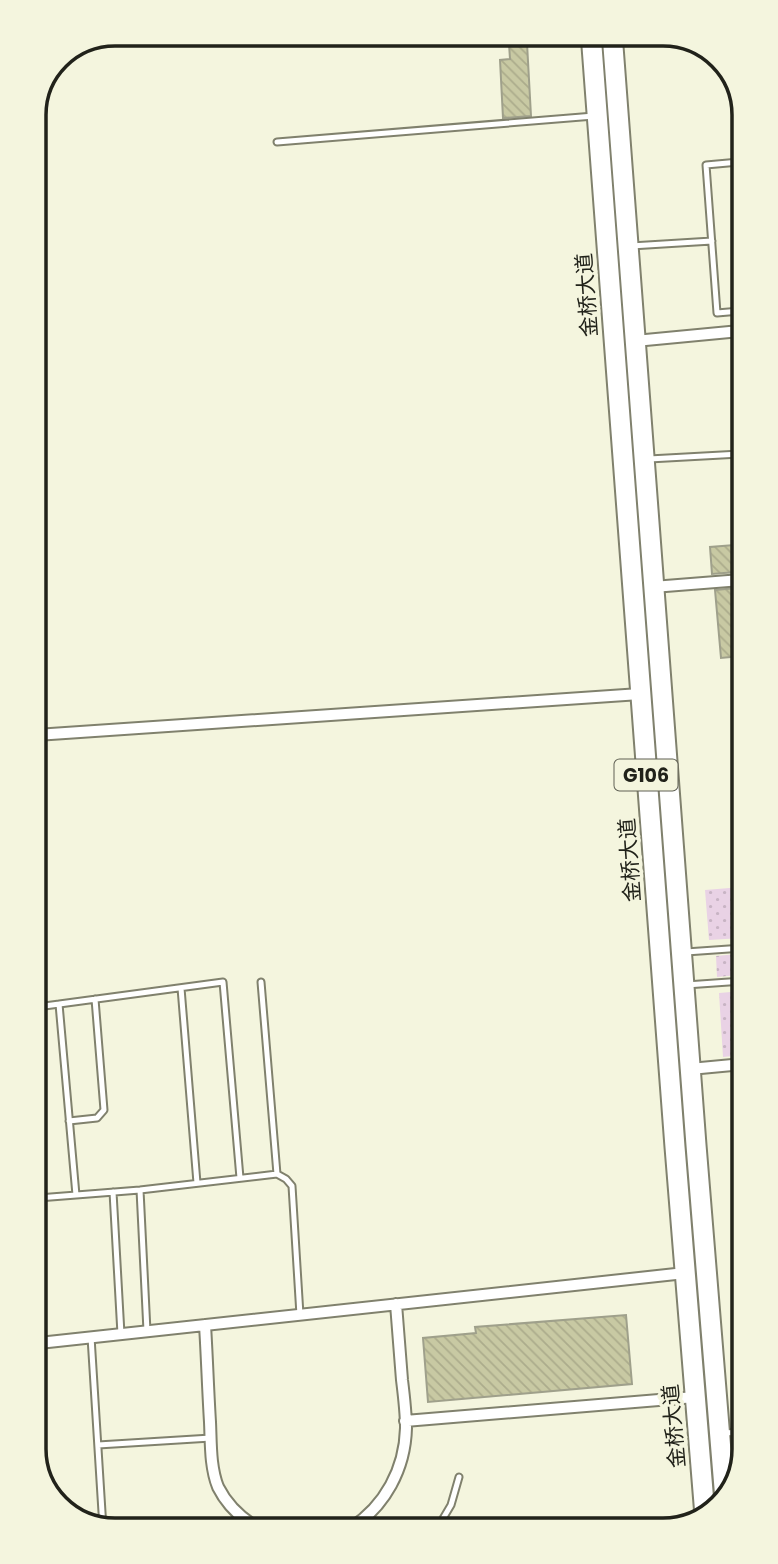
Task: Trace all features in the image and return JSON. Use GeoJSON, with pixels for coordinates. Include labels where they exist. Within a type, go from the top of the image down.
{"type":"FeatureCollection","features":[{"type":"Feature","properties":{"kind":"highway","name":"金桥大道"},"geometry":{"type":"LineString","coordinates":[[592,46],[704,1505]]}},
{"type":"Feature","properties":{"kind":"highway","name":"金桥大道"},"geometry":{"type":"LineString","coordinates":[[613,46],[723,1483]]}},
{"type":"Feature","properties":{"kind":"street"},"geometry":{"type":"LineString","coordinates":[[635,341],[732,332]]}},
{"type":"Feature","properties":{"kind":"street"},"geometry":{"type":"LineString","coordinates":[[653,587],[732,581]]}},
{"type":"Feature","properties":{"kind":"street"},"geometry":{"type":"LineString","coordinates":[[46,734],[640,694]]}},
{"type":"Feature","properties":{"kind":"street"},"geometry":{"type":"LineString","coordinates":[[690,1069],[732,1065]]}},
{"type":"Feature","properties":{"kind":"street"},"geometry":{"type":"LineString","coordinates":[[46,1342],[685,1273]]}},
{"type":"Feature","properties":{"kind":"street"},"geometry":{"type":"LineString","coordinates":[[364,1518],[379,1503],[393,1482],[405,1441],[396,1304]]}},
{"type":"Feature","properties":{"kind":"street"},"geometry":{"type":"LineString","coordinates":[[205,1325],[215,1476],[223,1495],[244,1518]]}},
{"type":"Feature","properties":{"kind":"street"},"geometry":{"type":"LineString","coordinates":[[405,1421],[695,1397]]}},
{"type":"Feature","properties":{"kind":"lane"},"geometry":{"type":"LineString","coordinates":[[277,142],[597,116]]}},
{"type":"Feature","properties":{"kind":"lane"},"geometry":{"type":"LineString","coordinates":[[732,163],[706,165],[717,313],[732,312]]}},
{"type":"Feature","properties":{"kind":"lane"},"geometry":{"type":"LineString","coordinates":[[628,246],[712,241]]}},
{"type":"Feature","properties":{"kind":"lane"},"geometry":{"type":"LineString","coordinates":[[644,460],[732,454]]}},
{"type":"Feature","properties":{"kind":"lane"},"geometry":{"type":"LineString","coordinates":[[681,953],[732,949]]}},
{"type":"Feature","properties":{"kind":"lane"},"geometry":{"type":"LineString","coordinates":[[46,1006],[223,982],[240,1178]]}},
{"type":"Feature","properties":{"kind":"lane"},"geometry":{"type":"LineString","coordinates":[[261,982],[277,1174]]}},
{"type":"Feature","properties":{"kind":"lane"},"geometry":{"type":"LineString","coordinates":[[684,986],[732,982]]}},
{"type":"Feature","properties":{"kind":"lane"},"geometry":{"type":"LineString","coordinates":[[181,988],[197,1183]]}},
{"type":"Feature","properties":{"kind":"lane"},"geometry":{"type":"LineString","coordinates":[[69,1121],[97,1118],[104,1110],[95,999]]}},
{"type":"Feature","properties":{"kind":"lane"},"geometry":{"type":"LineString","coordinates":[[59,1004],[76,1195]]}},
{"type":"Feature","properties":{"kind":"lane"},"geometry":{"type":"LineString","coordinates":[[46,1197],[140,1190],[277,1174],[292,1186],[300,1315]]}},
{"type":"Feature","properties":{"kind":"lane"},"geometry":{"type":"LineString","coordinates":[[140,1190],[146,1331]]}},
{"type":"Feature","properties":{"kind":"lane"},"geometry":{"type":"LineString","coordinates":[[113,1192],[121,1334]]}},
{"type":"Feature","properties":{"kind":"lane"},"geometry":{"type":"LineString","coordinates":[[91,1337],[102,1517]]}},
{"type":"Feature","properties":{"kind":"lane"},"geometry":{"type":"LineString","coordinates":[[719,1433],[732,1432]]}},
{"type":"Feature","properties":{"kind":"lane"},"geometry":{"type":"LineString","coordinates":[[98,1445],[211,1438]]}},
{"type":"Feature","properties":{"kind":"lane"},"geometry":{"type":"LineString","coordinates":[[444,1518],[451,1506],[459,1477]]}},
{"type":"Feature","properties":{"kind":"shaded area"},"geometry":{"type":"Polygon","coordinates":[[[732,888],[732,939],[709,940],[705,890],[732,888]]]}},
{"type":"Feature","properties":{"kind":"shaded area"},"geometry":{"type":"Polygon","coordinates":[[[732,954],[732,976],[717,977],[716,956],[732,954]]]}},
{"type":"Feature","properties":{"kind":"shaded area"},"geometry":{"type":"Polygon","coordinates":[[[732,992],[732,1056],[723,1057],[719,993],[732,992]]]}},
{"type":"Feature","properties":{"kind":"building"},"geometry":{"type":"Polygon","coordinates":[[[509,46],[527,46],[531,116],[503,118],[500,60],[510,59],[509,46]]]}},
{"type":"Feature","properties":{"kind":"building"},"geometry":{"type":"Polygon","coordinates":[[[732,545],[732,572],[712,574],[710,547],[732,545]]]}},
{"type":"Feature","properties":{"kind":"building"},"geometry":{"type":"Polygon","coordinates":[[[732,588],[732,657],[721,658],[715,590],[732,588]]]}},
{"type":"Feature","properties":{"kind":"building"},"geometry":{"type":"Polygon","coordinates":[[[626,1315],[632,1384],[428,1402],[423,1338],[476,1333],[475,1327],[626,1315]]]}}]}
